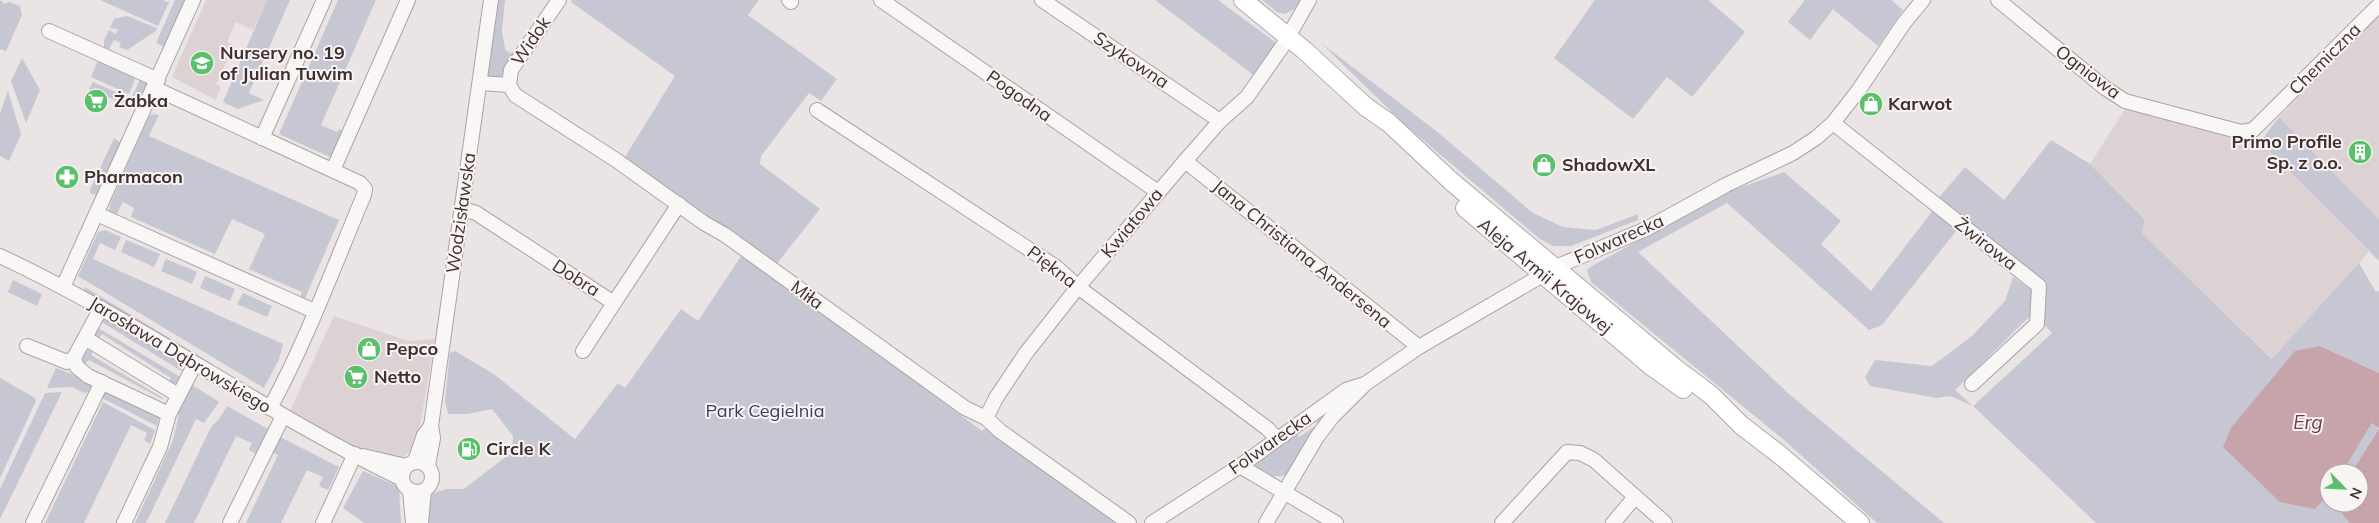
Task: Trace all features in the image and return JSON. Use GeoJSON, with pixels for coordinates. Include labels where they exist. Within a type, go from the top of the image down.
{"type":"FeatureCollection","features":[{"type":"Feature","properties":{"kind":"main road","name":"Aleja Armii Krajowej"},"geometry":{"type":"LineString","coordinates":[[1243,0],[1287,36],[1366,107],[1383,130],[1414,162],[1550,271],[1711,395],[1741,425],[1780,454],[1860,523]]}},
{"type":"Feature","properties":{"kind":"street"},"geometry":{"type":"LineString","coordinates":[[63,287],[193,0]]}},
{"type":"Feature","properties":{"kind":"street"},"geometry":{"type":"LineString","coordinates":[[262,138],[324,0]]}},
{"type":"Feature","properties":{"kind":"street"},"geometry":{"type":"LineString","coordinates":[[333,170],[408,0]]}},
{"type":"Feature","properties":{"kind":"street","name":"Wodzisławska"},"geometry":{"type":"LineString","coordinates":[[417,491],[430,486],[433,478],[413,468],[433,438],[430,426],[491,0]]}},
{"type":"Feature","properties":{"kind":"street","name":"Widok"},"geometry":{"type":"LineString","coordinates":[[509,84],[511,70],[559,0]]}},
{"type":"Feature","properties":{"kind":"street","name":"Pogodna"},"geometry":{"type":"LineString","coordinates":[[880,0],[1158,192]]}},
{"type":"Feature","properties":{"kind":"street","name":"Szykowna"},"geometry":{"type":"LineString","coordinates":[[1042,0],[1220,121]]}},
{"type":"Feature","properties":{"kind":"street","name":"Kwiatowa"},"geometry":{"type":"LineString","coordinates":[[986,418],[1026,352],[1078,287],[1184,161],[1220,121],[1247,97],[1309,0]]}},
{"type":"Feature","properties":{"kind":"street","name":"Folwarecka"},"geometry":{"type":"LineString","coordinates":[[1152,523],[1240,466],[1346,390],[1365,384],[1418,347],[1550,271],[1662,221],[1726,185],[1793,153],[1816,138],[1833,123],[1923,0]]}},
{"type":"Feature","properties":{"kind":"street","name":"Ogniowa"},"geometry":{"type":"LineString","coordinates":[[1998,0],[2105,88],[2125,101],[2241,132],[2253,130],[2272,112]]}},
{"type":"Feature","properties":{"kind":"street","name":"Chemiczna"},"geometry":{"type":"LineString","coordinates":[[2272,112],[2379,5]]}},
{"type":"Feature","properties":{"kind":"street"},"geometry":{"type":"LineString","coordinates":[[49,31],[262,138],[360,183],[365,188],[364,195],[314,311],[270,408]]}},
{"type":"Feature","properties":{"kind":"street"},"geometry":{"type":"LineString","coordinates":[[480,82],[509,84]]}},
{"type":"Feature","properties":{"kind":"street","name":"Miła"},"geometry":{"type":"LineString","coordinates":[[509,84],[516,95],[616,160],[965,408],[986,418],[1000,431],[1129,523]]}},
{"type":"Feature","properties":{"kind":"street","name":"Piękna"},"geometry":{"type":"LineString","coordinates":[[817,110],[1056,267],[1078,287],[1268,429],[1277,439]]}},
{"type":"Feature","properties":{"kind":"street","name":"Żwirowa"},"geometry":{"type":"LineString","coordinates":[[1833,123],[2039,286],[2037,324],[1972,384]]}},
{"type":"Feature","properties":{"kind":"street","name":"Jana Christiana Andersena"},"geometry":{"type":"LineString","coordinates":[[1184,161],[1418,347]]}},
{"type":"Feature","properties":{"kind":"street","name":"Dobra"},"geometry":{"type":"LineString","coordinates":[[462,209],[476,213],[614,303],[679,204]]}},
{"type":"Feature","properties":{"kind":"street"},"geometry":{"type":"LineString","coordinates":[[97,214],[314,311]]}},
{"type":"Feature","properties":{"kind":"street","name":"Jarosława Dąbrowskiego"},"geometry":{"type":"LineString","coordinates":[[0,256],[101,308],[283,416],[358,455],[376,468],[413,468]]}},
{"type":"Feature","properties":{"kind":"street"},"geometry":{"type":"LineString","coordinates":[[583,351],[614,303]]}},
{"type":"Feature","properties":{"kind":"street"},"geometry":{"type":"LineString","coordinates":[[27,346],[66,362],[74,358],[101,308]]}},
{"type":"Feature","properties":{"kind":"street"},"geometry":{"type":"LineString","coordinates":[[85,338],[178,396]]}},
{"type":"Feature","properties":{"kind":"street"},"geometry":{"type":"LineString","coordinates":[[74,358],[77,367],[102,382],[169,414]]}},
{"type":"Feature","properties":{"kind":"street"},"geometry":{"type":"LineString","coordinates":[[124,523],[160,447],[169,414],[195,364]]}},
{"type":"Feature","properties":{"kind":"street"},"geometry":{"type":"LineString","coordinates":[[34,523],[102,382]]}},
{"type":"Feature","properties":{"kind":"street"},"geometry":{"type":"LineString","coordinates":[[1266,523],[1317,437],[1332,418],[1365,384]]}},
{"type":"Feature","properties":{"kind":"street"},"geometry":{"type":"LineString","coordinates":[[1332,400],[1334,404],[1332,418]]}},
{"type":"Feature","properties":{"kind":"street"},"geometry":{"type":"LineString","coordinates":[[230,523],[283,416]]}},
{"type":"Feature","properties":{"kind":"street"},"geometry":{"type":"LineString","coordinates":[[1502,523],[1567,452],[1580,452],[1594,460],[1665,523]]}},
{"type":"Feature","properties":{"kind":"street"},"geometry":{"type":"LineString","coordinates":[[323,523],[358,455]]}},
{"type":"Feature","properties":{"kind":"street"},"geometry":{"type":"LineString","coordinates":[[1240,466],[1336,523]]}},
{"type":"Feature","properties":{"kind":"street"},"geometry":{"type":"LineString","coordinates":[[413,468],[404,486],[417,491]]}},
{"type":"Feature","properties":{"kind":"street"},"geometry":{"type":"LineString","coordinates":[[413,523],[417,491]]}},
{"type":"Feature","properties":{"kind":"street"},"geometry":{"type":"LineString","coordinates":[[417,491],[420,523]]}},
{"type":"Feature","properties":{"kind":"street"},"geometry":{"type":"LineString","coordinates":[[1613,523],[1635,497]]}},
{"type":"Feature","properties":{"kind":"shaded area","name":"Nursery no. 19 of Julian Tuwim"},"geometry":{"type":"Polygon","coordinates":[[[206,0],[267,0],[253,30],[236,22],[227,42],[234,45],[216,84],[221,87],[216,100],[172,77],[206,0]]]}},
{"type":"Feature","properties":{"kind":"shaded area"},"geometry":{"type":"Polygon","coordinates":[[[2379,15],[2379,219],[2279,117],[2379,15]]]}},
{"type":"Feature","properties":{"kind":"shaded area"},"geometry":{"type":"Polygon","coordinates":[[[2138,99],[2243,125],[2369,252],[2273,359],[2142,233],[2145,218],[2090,164],[2131,100],[2138,99]]]}},
{"type":"Feature","properties":{"kind":"shaded area"},"geometry":{"type":"Polygon","coordinates":[[[334,316],[409,341],[435,339],[421,420],[412,449],[403,457],[358,453],[288,415],[334,316]]]}},
{"type":"Feature","properties":{"kind":"green space"},"geometry":{"type":"Polygon","coordinates":[[[0,0],[4,4],[9,2],[20,6],[22,15],[6,51],[0,49],[0,0]]]}},
{"type":"Feature","properties":{"kind":"green space"},"geometry":{"type":"Polygon","coordinates":[[[100,0],[163,0],[168,2],[170,0],[158,26],[100,0]]]}},
{"type":"Feature","properties":{"kind":"green space"},"geometry":{"type":"Polygon","coordinates":[[[175,0],[188,0],[167,48],[156,43],[175,0]]]}},
{"type":"Feature","properties":{"kind":"green space"},"geometry":{"type":"Polygon","coordinates":[[[267,0],[290,0],[249,93],[264,100],[238,109],[223,102],[267,0]]]}},
{"type":"Feature","properties":{"kind":"green space"},"geometry":{"type":"Polygon","coordinates":[[[338,0],[376,0],[321,125],[337,132],[339,129],[343,131],[330,157],[279,134],[338,0]]]}},
{"type":"Feature","properties":{"kind":"green space"},"geometry":{"type":"Polygon","coordinates":[[[497,0],[505,0],[502,31],[505,49],[509,53],[517,52],[500,79],[488,77],[486,72],[497,0]]]}},
{"type":"Feature","properties":{"kind":"green space"},"geometry":{"type":"Polygon","coordinates":[[[572,0],[759,0],[748,15],[837,79],[821,101],[809,93],[761,156],[760,164],[820,209],[775,266],[625,157],[675,76],[571,2],[572,0]]]}},
{"type":"Feature","properties":{"kind":"green space"},"geometry":{"type":"Polygon","coordinates":[[[1155,0],[1218,0],[1275,42],[1256,77],[1155,0]]]}},
{"type":"Feature","properties":{"kind":"green space"},"geometry":{"type":"Polygon","coordinates":[[[1262,0],[1304,0],[1301,6],[1285,14],[1277,12],[1262,0]]]}},
{"type":"Feature","properties":{"kind":"green space"},"geometry":{"type":"Polygon","coordinates":[[[1595,0],[1708,0],[1745,32],[1692,97],[1667,77],[1633,119],[1554,58],[1595,0]]]}},
{"type":"Feature","properties":{"kind":"green space"},"geometry":{"type":"Polygon","coordinates":[[[1805,0],[1891,0],[1903,10],[1878,46],[1833,9],[1810,40],[1788,22],[1805,0]]]}},
{"type":"Feature","properties":{"kind":"green space"},"geometry":{"type":"Polygon","coordinates":[[[127,16],[157,28],[156,31],[127,50],[119,47],[121,43],[114,40],[109,49],[104,47],[104,40],[109,30],[116,34],[118,29],[110,28],[114,19],[127,16]]]}},
{"type":"Feature","properties":{"kind":"green space"},"geometry":{"type":"Polygon","coordinates":[[[1321,43],[1435,130],[1533,213],[1563,227],[1596,230],[1638,214],[1638,220],[1571,246],[1553,246],[1540,239],[1403,123],[1321,43]]]}},
{"type":"Feature","properties":{"kind":"green space"},"geometry":{"type":"Polygon","coordinates":[[[22,58],[40,90],[26,123],[11,81],[22,58]]]}},
{"type":"Feature","properties":{"kind":"green space"},"geometry":{"type":"Polygon","coordinates":[[[98,60],[136,77],[129,94],[91,77],[98,60]]]}},
{"type":"Feature","properties":{"kind":"green space"},"geometry":{"type":"Polygon","coordinates":[[[141,77],[146,79],[149,86],[138,110],[128,106],[141,77]]]}},
{"type":"Feature","properties":{"kind":"green space"},"geometry":{"type":"Polygon","coordinates":[[[93,82],[127,97],[124,104],[89,89],[93,82]]]}},
{"type":"Feature","properties":{"kind":"green space"},"geometry":{"type":"Polygon","coordinates":[[[8,91],[21,134],[9,161],[0,156],[0,113],[8,91]]]}},
{"type":"Feature","properties":{"kind":"green space"},"geometry":{"type":"Polygon","coordinates":[[[153,114],[159,115],[149,136],[339,220],[303,303],[299,301],[302,292],[249,269],[265,234],[232,219],[215,254],[131,217],[134,208],[123,202],[116,216],[109,211],[110,204],[149,116],[153,114]]]}},
{"type":"Feature","properties":{"kind":"green space"},"geometry":{"type":"Polygon","coordinates":[[[2279,117],[2379,219],[2379,261],[2260,142],[2279,117]]]}},
{"type":"Feature","properties":{"kind":"green space"},"geometry":{"type":"Polygon","coordinates":[[[114,138],[121,143],[99,196],[90,193],[90,190],[114,138]]]}},
{"type":"Feature","properties":{"kind":"green space"},"geometry":{"type":"Polygon","coordinates":[[[2051,140],[2090,164],[2145,219],[2142,233],[2272,359],[2359,263],[2376,292],[2379,291],[2379,373],[2320,346],[2315,508],[2319,504],[2319,513],[2342,513],[2350,523],[2096,523],[1973,406],[2052,333],[2041,321],[2045,284],[1937,200],[1965,167],[2004,200],[2051,140]]]}},
{"type":"Feature","properties":{"kind":"green space"},"geometry":{"type":"Polygon","coordinates":[[[1784,172],[1841,221],[1821,244],[1871,291],[1934,209],[1956,231],[1882,325],[1869,330],[1727,203],[1638,252],[1789,394],[1944,523],[1877,523],[1784,440],[1591,282],[1587,270],[1592,266],[1727,192],[1784,172]]]}},
{"type":"Feature","properties":{"kind":"green space"},"geometry":{"type":"Polygon","coordinates":[[[105,230],[121,237],[115,250],[100,243],[93,259],[283,344],[279,359],[264,388],[78,276],[98,232],[105,230]]]}},
{"type":"Feature","properties":{"kind":"green space"},"geometry":{"type":"Polygon","coordinates":[[[126,240],[160,254],[154,267],[121,252],[126,240]]]}},
{"type":"Feature","properties":{"kind":"green space","name":"Park Cegielnia"},"geometry":{"type":"Polygon","coordinates":[[[743,253],[982,431],[986,427],[1120,523],[427,523],[432,494],[446,489],[464,489],[512,452],[513,436],[492,409],[468,414],[448,414],[445,400],[450,353],[455,351],[495,375],[575,439],[618,383],[625,388],[681,309],[698,321],[743,253]]]}},
{"type":"Feature","properties":{"kind":"green space"},"geometry":{"type":"Polygon","coordinates":[[[166,259],[197,272],[192,284],[161,271],[166,259]]]}},
{"type":"Feature","properties":{"kind":"green space"},"geometry":{"type":"Polygon","coordinates":[[[205,276],[235,289],[230,301],[200,288],[205,276]]]}},
{"type":"Feature","properties":{"kind":"green space"},"geometry":{"type":"Polygon","coordinates":[[[2013,277],[2035,293],[2033,313],[1955,390],[1973,406],[1950,396],[1937,398],[1870,386],[1865,377],[1875,360],[1932,366],[1972,336],[2005,301],[2013,277]]]}},
{"type":"Feature","properties":{"kind":"green space"},"geometry":{"type":"Polygon","coordinates":[[[13,280],[42,294],[37,306],[8,292],[13,280]]]}},
{"type":"Feature","properties":{"kind":"green space"},"geometry":{"type":"Polygon","coordinates":[[[85,287],[214,365],[213,369],[83,292],[85,287]]]}},
{"type":"Feature","properties":{"kind":"green space"},"geometry":{"type":"Polygon","coordinates":[[[243,293],[272,306],[267,317],[237,304],[243,293]]]}},
{"type":"Feature","properties":{"kind":"green space"},"geometry":{"type":"Polygon","coordinates":[[[107,318],[181,362],[183,372],[100,321],[107,318]]]}},
{"type":"Feature","properties":{"kind":"green space"},"geometry":{"type":"Polygon","coordinates":[[[95,326],[182,378],[175,384],[168,384],[171,378],[102,334],[98,340],[95,326]]]}},
{"type":"Feature","properties":{"kind":"green space"},"geometry":{"type":"Polygon","coordinates":[[[94,350],[91,355],[163,398],[89,360],[85,364],[82,361],[85,352],[94,350]]]}},
{"type":"Feature","properties":{"kind":"green space"},"geometry":{"type":"Polygon","coordinates":[[[56,368],[92,382],[93,391],[84,393],[72,387],[47,388],[56,368]]]}},
{"type":"Feature","properties":{"kind":"green space"},"geometry":{"type":"Polygon","coordinates":[[[0,378],[35,398],[36,401],[0,478],[0,378]]]}},
{"type":"Feature","properties":{"kind":"green space"},"geometry":{"type":"Polygon","coordinates":[[[189,383],[219,402],[204,423],[196,419],[146,523],[135,523],[173,440],[179,415],[173,413],[189,383]]]}},
{"type":"Feature","properties":{"kind":"green space"},"geometry":{"type":"Polygon","coordinates":[[[104,391],[159,416],[157,426],[100,397],[104,391]]]}},
{"type":"Feature","properties":{"kind":"green space"},"geometry":{"type":"Polygon","coordinates":[[[62,392],[0,519],[0,489],[45,393],[62,392]]]}},
{"type":"Feature","properties":{"kind":"green space"},"geometry":{"type":"Polygon","coordinates":[[[103,402],[155,430],[150,444],[144,440],[147,433],[131,425],[84,523],[45,523],[103,402]]]}},
{"type":"Feature","properties":{"kind":"green space"},"geometry":{"type":"Polygon","coordinates":[[[227,406],[268,429],[256,454],[249,450],[252,443],[236,436],[194,523],[165,523],[211,427],[219,419],[227,406]]]}},
{"type":"Feature","properties":{"kind":"green space"},"geometry":{"type":"Polygon","coordinates":[[[1326,416],[1286,475],[1269,475],[1262,472],[1255,465],[1256,462],[1297,434],[1299,437],[1318,424],[1316,421],[1326,416]]]}},
{"type":"Feature","properties":{"kind":"green space"},"geometry":{"type":"Polygon","coordinates":[[[2373,422],[2379,429],[2357,463],[2348,463],[2373,422]]]}},
{"type":"Feature","properties":{"kind":"green space"},"geometry":{"type":"Polygon","coordinates":[[[278,436],[339,467],[328,490],[319,486],[323,477],[307,470],[281,523],[246,523],[278,455],[269,450],[278,436]]]}},
{"type":"Feature","properties":{"kind":"green space"},"geometry":{"type":"Polygon","coordinates":[[[363,471],[399,487],[401,523],[364,523],[343,508],[363,471]]]}},
{"type":"Feature","properties":{"kind":"water","name":"Erg"},"geometry":{"type":"Polygon","coordinates":[[[2320,346],[2379,373],[2379,428],[2372,423],[2348,463],[2319,463],[2319,505],[2315,509],[2280,502],[2223,447],[2231,428],[2295,351],[2320,346]]]}},
{"type":"Feature","properties":{"kind":"water","name":"Erg"},"geometry":{"type":"Polygon","coordinates":[[[2379,429],[2379,523],[2350,523],[2342,514],[2369,513],[2369,463],[2357,463],[2379,429]]]}},
{"type":"Feature","properties":{"kind":"place","name":"Nursery no. 19 of Julian Tuwim"},"geometry":{"type":"Point","coordinates":[202,63]}},
{"type":"Feature","properties":{"kind":"place","name":"Żabka"},"geometry":{"type":"Point","coordinates":[96,101]}},
{"type":"Feature","properties":{"kind":"place","name":"Karwot"},"geometry":{"type":"Point","coordinates":[1871,104]}},
{"type":"Feature","properties":{"kind":"place","name":"Primo Profile Sp. z o.o."},"geometry":{"type":"Point","coordinates":[2360,152]}},
{"type":"Feature","properties":{"kind":"place","name":"ShadowXL"},"geometry":{"type":"Point","coordinates":[1544,165]}},
{"type":"Feature","properties":{"kind":"place","name":"Pharmacon"},"geometry":{"type":"Point","coordinates":[67,177]}},
{"type":"Feature","properties":{"kind":"place","name":"Pepco"},"geometry":{"type":"Point","coordinates":[369,349]}},
{"type":"Feature","properties":{"kind":"place","name":"Netto"},"geometry":{"type":"Point","coordinates":[356,377]}},
{"type":"Feature","properties":{"kind":"place","name":"Circle K"},"geometry":{"type":"Point","coordinates":[469,449]}}]}
